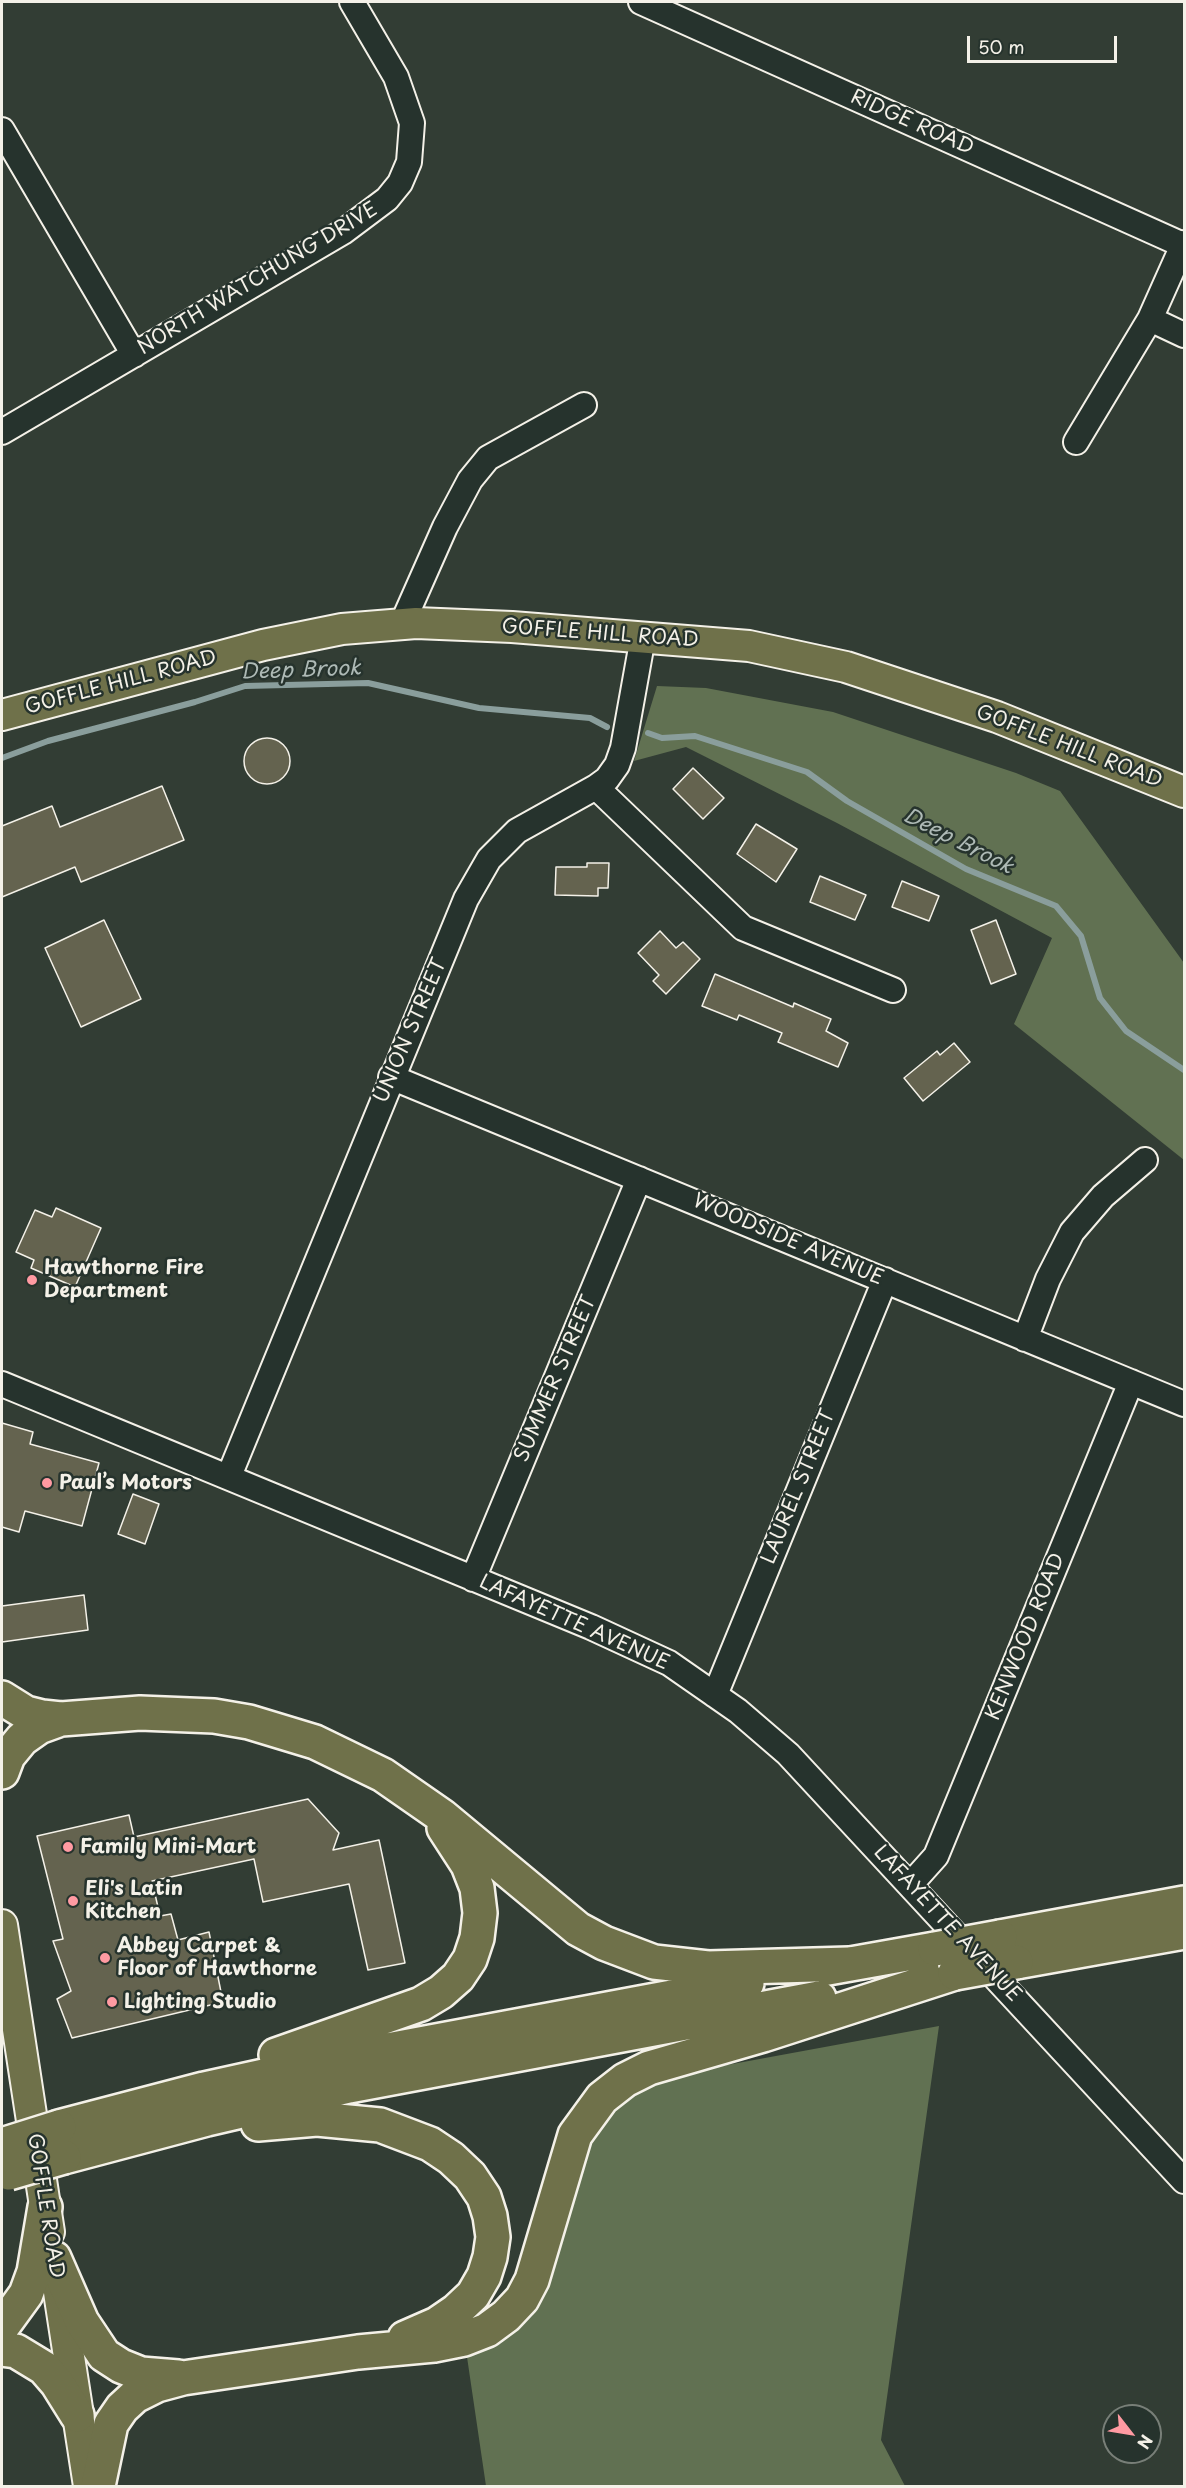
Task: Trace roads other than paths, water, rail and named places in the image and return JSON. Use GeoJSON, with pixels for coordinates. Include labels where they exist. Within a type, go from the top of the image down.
{"type":"FeatureCollection","features":[{"type":"Feature","properties":{"kind":"highway"},"geometry":{"type":"LineString","coordinates":[[2,1698],[26,1713],[61,1719],[178,1712],[249,1722],[315,1742],[350,1758],[414,1797],[487,1852],[570,1923],[604,1943],[654,1962],[708,1968],[945,1961]]}},
{"type":"Feature","properties":{"kind":"highway"},"geometry":{"type":"LineString","coordinates":[[2,1772],[8,1756],[22,1739],[39,1727],[61,1719]]}},
{"type":"Feature","properties":{"kind":"highway"},"geometry":{"type":"LineString","coordinates":[[61,2142],[394,2015],[441,1992],[458,1977],[470,1959],[477,1938],[480,1913],[477,1888],[468,1865],[455,1842],[414,1797]]}},
{"type":"Feature","properties":{"kind":"highway"},"geometry":{"type":"LineString","coordinates":[[61,2142],[207,2119],[349,2086],[1008,1949],[1185,1903]]}},
{"type":"Feature","properties":{"kind":"highway"},"geometry":{"type":"LineString","coordinates":[[1008,1949],[1185,1932]]}},
{"type":"Feature","properties":{"kind":"highway"},"geometry":{"type":"LineString","coordinates":[[98,2487],[111,2424],[122,2408],[135,2396],[150,2388],[183,2378],[464,2339],[487,2330],[506,2316],[522,2299],[532,2280],[575,2134],[602,2098],[625,2080],[649,2068],[763,2035],[945,1961]]}},
{"type":"Feature","properties":{"kind":"highway"},"geometry":{"type":"LineString","coordinates":[[4,2163],[204,2089],[345,2058],[849,1964]]}},
{"type":"Feature","properties":{"kind":"highway"},"geometry":{"type":"LineString","coordinates":[[61,2142],[317,2119],[380,2125],[430,2144],[451,2158],[470,2176],[484,2197],[490,2216],[493,2237],[484,2276],[473,2295],[456,2312],[437,2324],[358,2352]]}},
{"type":"Feature","properties":{"kind":"highway"},"geometry":{"type":"LineString","coordinates":[[2,2327],[15,2312],[30,2283],[45,2207]]}},
{"type":"Feature","properties":{"kind":"highway"},"geometry":{"type":"LineString","coordinates":[[54,2258],[82,2322],[104,2355],[121,2366],[141,2373],[183,2378]]}},
{"type":"Feature","properties":{"kind":"highway"},"geometry":{"type":"LineString","coordinates":[[2,2349],[16,2351],[44,2368],[57,2383],[77,2415]]}},
{"type":"Feature","properties":{"kind":"main road","name":"GOFFLE HILL ROAD"},"geometry":{"type":"LineString","coordinates":[[2,715],[263,645],[342,629],[402,624],[512,627],[749,646],[846,668],[997,717],[1185,792]]}},
{"type":"Feature","properties":{"kind":"main road","name":"GOFFLE ROAD"},"geometry":{"type":"LineString","coordinates":[[2,1932],[89,2487]]}},
{"type":"Feature","properties":{"kind":"street","name":"NORTH WATCHUNG DRIVE"},"geometry":{"type":"LineString","coordinates":[[2,432],[343,232],[372,213],[399,183],[412,152],[410,109],[396,77],[352,2]]}},
{"type":"Feature","properties":{"kind":"street","name":"RIDGE ROAD"},"geometry":{"type":"LineString","coordinates":[[641,2],[1184,244]]}},
{"type":"Feature","properties":{"kind":"street"},"geometry":{"type":"LineString","coordinates":[[2,130],[134,355]]}},
{"type":"Feature","properties":{"kind":"street"},"geometry":{"type":"LineString","coordinates":[[1076,442],[1150,319],[1184,244]]}},
{"type":"Feature","properties":{"kind":"street"},"geometry":{"type":"LineString","coordinates":[[1150,319],[1185,335]]}},
{"type":"Feature","properties":{"kind":"street"},"geometry":{"type":"LineString","coordinates":[[402,624],[450,518],[470,480],[488,458],[584,405]]}},
{"type":"Feature","properties":{"kind":"street","name":"UNION STREET"},"geometry":{"type":"LineString","coordinates":[[229,1476],[466,899],[489,859],[517,831],[596,787],[607,779],[617,765],[623,748],[643,638]]}},
{"type":"Feature","properties":{"kind":"street"},"geometry":{"type":"LineString","coordinates":[[596,787],[743,928],[893,990]]}},
{"type":"Feature","properties":{"kind":"street","name":"WOODSIDE AVENUE"},"geometry":{"type":"LineString","coordinates":[[392,1077],[1185,1404]]}},
{"type":"Feature","properties":{"kind":"street"},"geometry":{"type":"LineString","coordinates":[[1025,1339],[1048,1279],[1072,1232],[1103,1196],[1145,1160]]}},
{"type":"Feature","properties":{"kind":"street","name":"SUMMER STREET"},"geometry":{"type":"LineString","coordinates":[[473,1579],[639,1179]]}},
{"type":"Feature","properties":{"kind":"street","name":"LAUREL STREET"},"geometry":{"type":"LineString","coordinates":[[715,1695],[885,1280]]}},
{"type":"Feature","properties":{"kind":"street","name":"KENWOOD ROAD"},"geometry":{"type":"LineString","coordinates":[[910,1885],[936,1856],[1131,1382]]}},
{"type":"Feature","properties":{"kind":"street","name":"LAFAYETTE AVENUE"},"geometry":{"type":"LineString","coordinates":[[2,1384],[591,1627],[669,1664],[715,1695],[788,1754],[1185,2181]]}},
{"type":"Feature","properties":{"kind":"waterway","name":"Deep Brook"},"geometry":{"type":"LineString","coordinates":[[2,758],[48,741],[195,702],[245,686],[368,683],[479,708],[590,718],[607,727]]}},
{"type":"Feature","properties":{"kind":"waterway","name":"Deep Brook"},"geometry":{"type":"LineString","coordinates":[[648,733],[662,738],[695,736],[807,772],[847,801],[966,869],[1056,906],[1081,936],[1100,998],[1126,1031],[1184,1070]]}},
{"type":"Feature","properties":{"kind":"place","name":"Hawthorne Fire Department"},"geometry":{"type":"Point","coordinates":[32,1280]}},
{"type":"Feature","properties":{"kind":"place","name":"Paul’s Motors"},"geometry":{"type":"Point","coordinates":[47,1483]}},
{"type":"Feature","properties":{"kind":"place","name":"Family Mini-Mart"},"geometry":{"type":"Point","coordinates":[68,1847]}},
{"type":"Feature","properties":{"kind":"place","name":"Eli's Latin Kitchen"},"geometry":{"type":"Point","coordinates":[73,1901]}},
{"type":"Feature","properties":{"kind":"place","name":"Abbey Carpet & Floor of Hawthorne"},"geometry":{"type":"Point","coordinates":[105,1958]}},
{"type":"Feature","properties":{"kind":"place","name":"Lighting Studio"},"geometry":{"type":"Point","coordinates":[112,2002]}}]}
